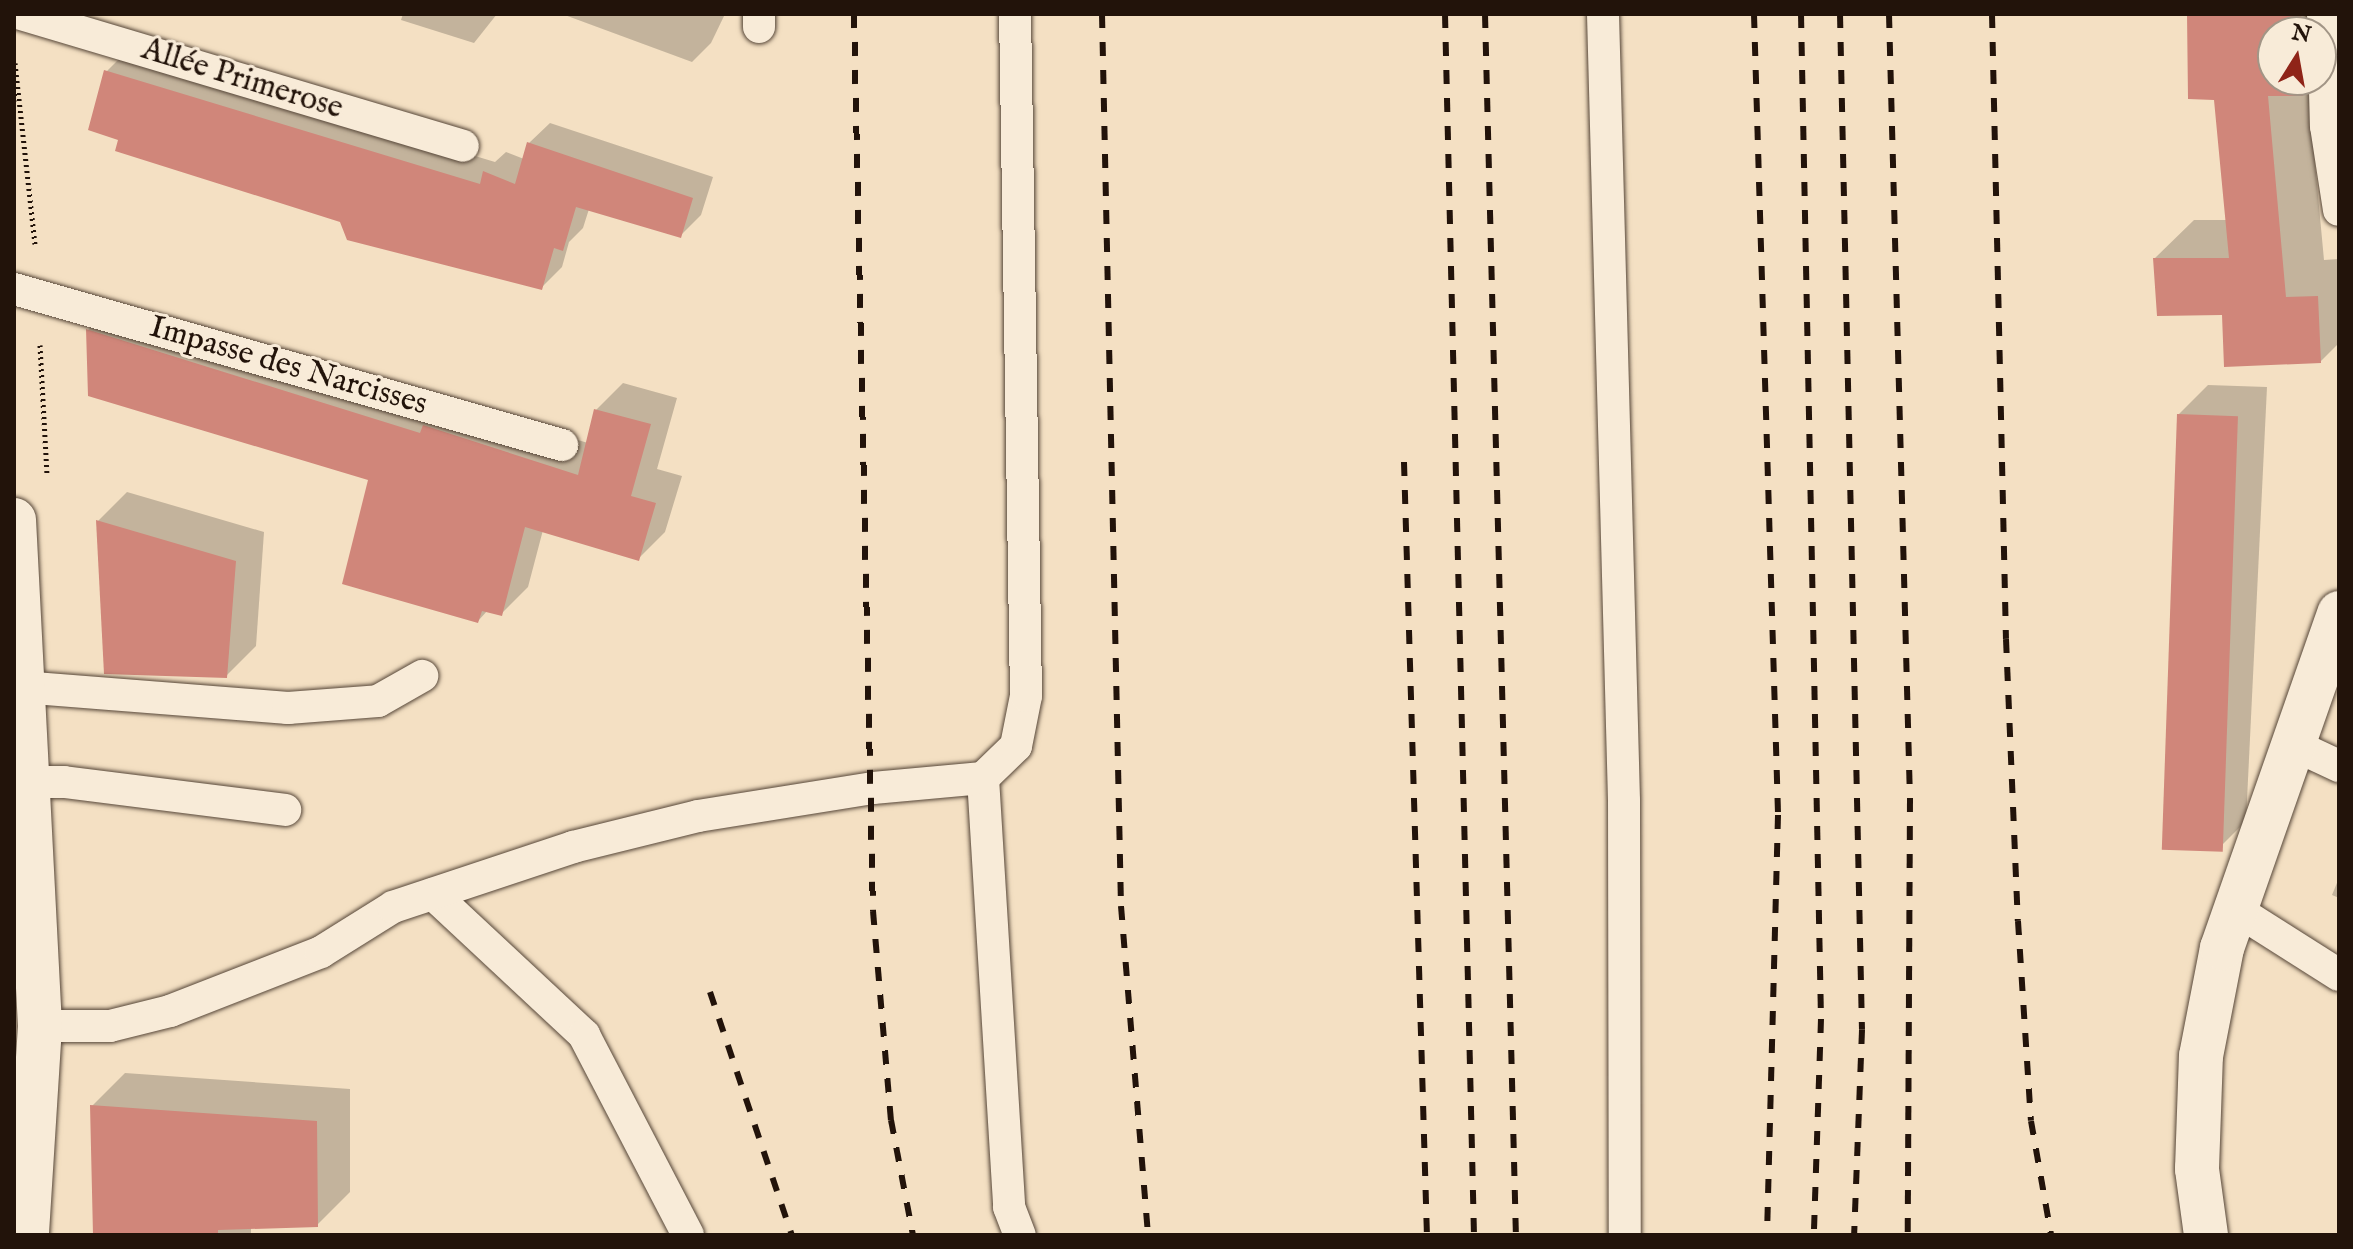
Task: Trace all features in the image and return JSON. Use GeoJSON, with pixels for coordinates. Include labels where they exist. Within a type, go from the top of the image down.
{"type":"FeatureCollection","features":[{"type":"Feature","properties":{"kind":"street"},"geometry":{"type":"LineString","coordinates":[[14,520],[25,782],[27,1235]]}},
{"type":"Feature","properties":{"kind":"street"},"geometry":{"type":"LineString","coordinates":[[2206,1235],[2197,1169],[2201,1056],[2222,948],[2339,613]]}},
{"type":"Feature","properties":{"kind":"lane","name":"Allée Primerose"},"geometry":{"type":"LineString","coordinates":[[21,14],[463,146]]}},
{"type":"Feature","properties":{"kind":"lane"},"geometry":{"type":"LineString","coordinates":[[27,1027],[110,1026],[170,1011],[321,952],[393,907],[573,847],[698,816],[873,788],[983,778],[1016,746],[1026,696],[1015,14]]}},
{"type":"Feature","properties":{"kind":"lane"},"geometry":{"type":"LineString","coordinates":[[1603,14],[1624,801],[1625,1235]]}},
{"type":"Feature","properties":{"kind":"lane"},"geometry":{"type":"LineString","coordinates":[[2323,14],[2326,126],[2339,210]]}},
{"type":"Feature","properties":{"kind":"lane","name":"Impasse des Narcisses"},"geometry":{"type":"LineString","coordinates":[[14,289],[562,445]]}},
{"type":"Feature","properties":{"kind":"lane"},"geometry":{"type":"LineString","coordinates":[[21,687],[288,708],[378,701],[422,676]]}},
{"type":"Feature","properties":{"kind":"lane"},"geometry":{"type":"LineString","coordinates":[[2294,745],[2339,767]]}},
{"type":"Feature","properties":{"kind":"lane"},"geometry":{"type":"LineString","coordinates":[[983,778],[1009,1207],[1020,1235]]}},
{"type":"Feature","properties":{"kind":"lane"},"geometry":{"type":"LineString","coordinates":[[25,782],[64,782],[285,810]]}},
{"type":"Feature","properties":{"kind":"lane"},"geometry":{"type":"LineString","coordinates":[[433,894],[584,1035],[688,1235]]}},
{"type":"Feature","properties":{"kind":"lane"},"geometry":{"type":"LineString","coordinates":[[2235,909],[2339,975]]}},
{"type":"Feature","properties":{"kind":"building"},"geometry":{"type":"Polygon","coordinates":[[[2187,14],[2301,14],[2257,16],[2257,96],[2268,96],[2286,297],[2318,296],[2321,363],[2224,367],[2222,315],[2157,316],[2153,258],[2229,258],[2214,100],[2188,99],[2187,14]]]}},
{"type":"Feature","properties":{"kind":"building"},"geometry":{"type":"Polygon","coordinates":[[[104,70],[480,184],[483,171],[515,184],[527,142],[693,198],[681,238],[576,207],[563,251],[554,248],[542,290],[347,240],[340,222],[115,151],[118,140],[88,130],[104,70]]]}},
{"type":"Feature","properties":{"kind":"building"},"geometry":{"type":"Polygon","coordinates":[[[86,329],[420,433],[423,425],[578,475],[594,409],[651,424],[631,496],[656,503],[639,561],[525,527],[502,616],[482,611],[478,623],[342,584],[368,480],[88,396],[86,329]]]}},
{"type":"Feature","properties":{"kind":"building"},"geometry":{"type":"Polygon","coordinates":[[[2177,414],[2238,416],[2223,852],[2162,850],[2177,414]]]}},
{"type":"Feature","properties":{"kind":"building"},"geometry":{"type":"Polygon","coordinates":[[[96,520],[236,561],[227,678],[104,674],[96,520]]]}},
{"type":"Feature","properties":{"kind":"building"},"geometry":{"type":"Polygon","coordinates":[[[90,1105],[317,1121],[318,1227],[218,1230],[218,1235],[93,1235],[90,1105]]]}},
{"type":"Feature","properties":{"kind":"railway"},"geometry":{"type":"LineString","coordinates":[[854,14],[873,911],[891,1120],[913,1235]]}},
{"type":"Feature","properties":{"kind":"railway"},"geometry":{"type":"LineString","coordinates":[[1102,14],[1121,906],[1148,1235]]}},
{"type":"Feature","properties":{"kind":"railway"},"geometry":{"type":"LineString","coordinates":[[1445,14],[1474,1235]]}},
{"type":"Feature","properties":{"kind":"railway"},"geometry":{"type":"LineString","coordinates":[[1485,14],[1516,1235]]}},
{"type":"Feature","properties":{"kind":"railway"},"geometry":{"type":"LineString","coordinates":[[1754,14],[1778,815],[1767,1235]]}},
{"type":"Feature","properties":{"kind":"railway"},"geometry":{"type":"LineString","coordinates":[[1801,14],[1821,1019],[1814,1235]]}},
{"type":"Feature","properties":{"kind":"railway"},"geometry":{"type":"LineString","coordinates":[[1840,14],[1862,1030],[1854,1235]]}},
{"type":"Feature","properties":{"kind":"railway"},"geometry":{"type":"LineString","coordinates":[[1889,14],[1910,798],[1908,1235]]}},
{"type":"Feature","properties":{"kind":"railway"},"geometry":{"type":"LineString","coordinates":[[1992,14],[2006,639],[2018,921],[2031,1121],[2051,1235]]}},
{"type":"Feature","properties":{"kind":"railway"},"geometry":{"type":"LineString","coordinates":[[1404,462],[1427,1235]]}},
{"type":"Feature","properties":{"kind":"railway"},"geometry":{"type":"LineString","coordinates":[[710,992],[792,1235]]}}]}
